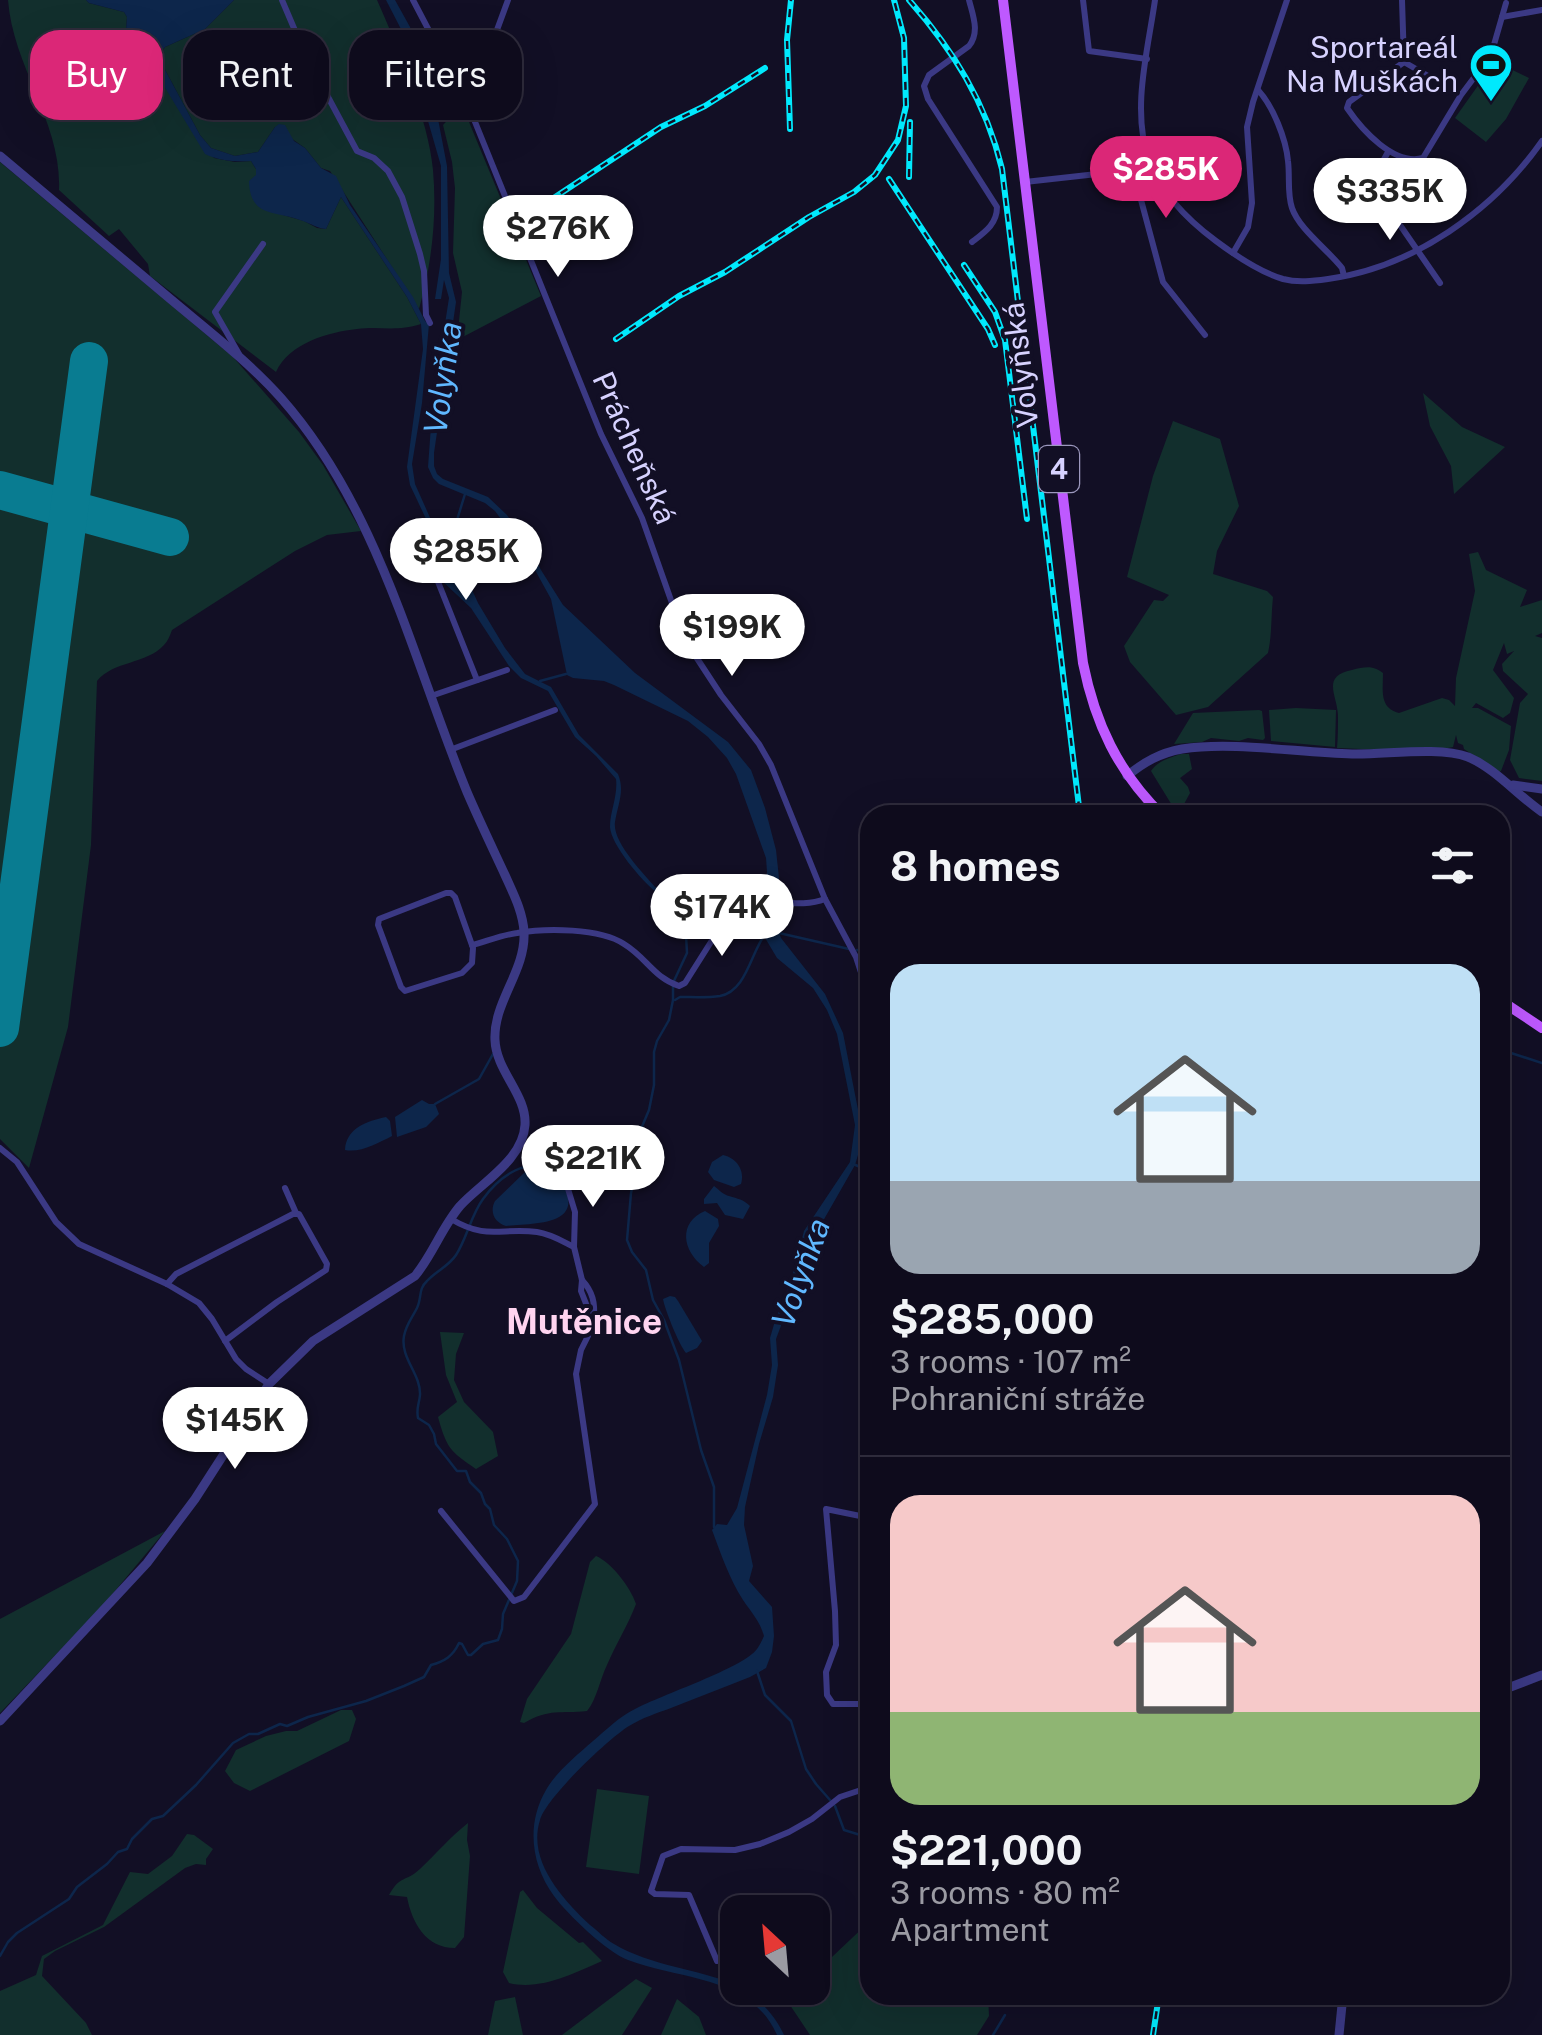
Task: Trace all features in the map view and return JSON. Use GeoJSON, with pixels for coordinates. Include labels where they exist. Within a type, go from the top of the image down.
{"type":"FeatureCollection","features":[{"type":"Feature","properties":{"kind":"main road","name":"Volyňská"},"geometry":{"type":"LineString","coordinates":[[1003,0],[1082,655],[1098,722],[1127,776]]}},
{"type":"Feature","properties":{"kind":"main road","name":"4"},"geometry":{"type":"LineString","coordinates":[[1127,776],[1153,805]]}},
{"type":"Feature","properties":{"kind":"main road"},"geometry":{"type":"LineString","coordinates":[[1510,1007],[1542,1028]]}},
{"type":"Feature","properties":{"kind":"street"},"geometry":{"type":"LineString","coordinates":[[282,0],[305,54],[357,150],[388,171],[402,197],[424,270],[426,315],[430,323]]}},
{"type":"Feature","properties":{"kind":"street","name":"Prácheňská"},"geometry":{"type":"LineString","coordinates":[[413,0],[429,30]]}},
{"type":"Feature","properties":{"kind":"street"},"geometry":{"type":"LineString","coordinates":[[497,30],[508,0]]}},
{"type":"Feature","properties":{"kind":"street"},"geometry":{"type":"LineString","coordinates":[[969,0],[976,28],[974,40],[929,75],[924,86],[997,207],[992,225],[972,242]]}},
{"type":"Feature","properties":{"kind":"street"},"geometry":{"type":"LineString","coordinates":[[1083,0],[1089,50],[1147,59]]}},
{"type":"Feature","properties":{"kind":"street"},"geometry":{"type":"LineString","coordinates":[[1156,0],[1142,116],[1149,160],[1170,198],[1199,228],[1232,253],[1282,279],[1304,282],[1360,273],[1416,250],[1490,200],[1542,142]]}},
{"type":"Feature","properties":{"kind":"street"},"geometry":{"type":"LineString","coordinates":[[1232,253],[1248,227],[1252,203],[1247,127],[1287,0]]}},
{"type":"Feature","properties":{"kind":"street"},"geometry":{"type":"LineString","coordinates":[[1402,0],[1404,62]]}},
{"type":"Feature","properties":{"kind":"street"},"geometry":{"type":"LineString","coordinates":[[1404,62],[1349,102],[1348,111],[1388,152],[1414,160],[1423,158],[1491,55],[1505,2]]}},
{"type":"Feature","properties":{"kind":"street"},"geometry":{"type":"LineString","coordinates":[[1505,2],[1516,15]]}},
{"type":"Feature","properties":{"kind":"street"},"geometry":{"type":"LineString","coordinates":[[1502,17],[1542,10]]}},
{"type":"Feature","properties":{"kind":"street"},"geometry":{"type":"LineString","coordinates":[[1404,62],[1461,95]]}},
{"type":"Feature","properties":{"kind":"street"},"geometry":{"type":"LineString","coordinates":[[1257,88],[1265,98],[1288,158],[1294,214],[1342,268],[1344,276]]}},
{"type":"Feature","properties":{"kind":"street","name":"Prácheňská"},"geometry":{"type":"LineString","coordinates":[[474,120],[601,434],[642,518],[686,640],[772,765],[825,899],[860,971]]}},
{"type":"Feature","properties":{"kind":"street"},"geometry":{"type":"LineString","coordinates":[[1331,202],[1371,183],[1388,152]]}},
{"type":"Feature","properties":{"kind":"street"},"geometry":{"type":"LineString","coordinates":[[0,156],[279,396],[317,443],[348,492],[381,566],[450,750],[519,907],[524,932],[522,952],[494,1037],[500,1062],[522,1106],[525,1125],[511,1158],[451,1219],[415,1276],[313,1341],[270,1384],[195,1499],[147,1562],[0,1721]]}},
{"type":"Feature","properties":{"kind":"street"},"geometry":{"type":"LineString","coordinates":[[1025,182],[1134,170],[1149,160]]}},
{"type":"Feature","properties":{"kind":"street"},"geometry":{"type":"LineString","coordinates":[[1134,170],[1164,282],[1205,336]]}},
{"type":"Feature","properties":{"kind":"street"},"geometry":{"type":"LineString","coordinates":[[1371,183],[1440,282]]}},
{"type":"Feature","properties":{"kind":"street"},"geometry":{"type":"LineString","coordinates":[[237,356],[240,354],[214,312],[263,244]]}},
{"type":"Feature","properties":{"kind":"street"},"geometry":{"type":"LineString","coordinates":[[421,539],[477,680]]}},
{"type":"Feature","properties":{"kind":"street"},"geometry":{"type":"LineString","coordinates":[[430,697],[507,670]]}},
{"type":"Feature","properties":{"kind":"street"},"geometry":{"type":"LineString","coordinates":[[450,750],[556,710]]}},
{"type":"Feature","properties":{"kind":"street"},"geometry":{"type":"LineString","coordinates":[[1127,776],[1149,759],[1196,748],[1354,754],[1447,752],[1470,758],[1542,812]]}},
{"type":"Feature","properties":{"kind":"street"},"geometry":{"type":"LineString","coordinates":[[1510,785],[1542,788]]}},
{"type":"Feature","properties":{"kind":"street"},"geometry":{"type":"LineString","coordinates":[[449,893],[472,945],[473,960],[465,971],[404,992],[378,921],[382,916],[449,893]]}},
{"type":"Feature","properties":{"kind":"street"},"geometry":{"type":"LineString","coordinates":[[472,945],[524,932],[598,932],[621,941],[664,981],[679,986],[730,912],[743,904],[809,904],[825,899]]}},
{"type":"Feature","properties":{"kind":"street"},"geometry":{"type":"LineString","coordinates":[[0,1148],[17,1162],[56,1222],[79,1244],[167,1284],[200,1304],[236,1359],[270,1384]]}},
{"type":"Feature","properties":{"kind":"street"},"geometry":{"type":"LineString","coordinates":[[441,1511],[514,1601],[524,1598],[595,1504],[576,1374],[594,1324],[581,1291],[574,1247],[575,1212],[566,1178]]}},
{"type":"Feature","properties":{"kind":"street"},"geometry":{"type":"LineString","coordinates":[[225,1341],[326,1270],[327,1264],[285,1188]]}},
{"type":"Feature","properties":{"kind":"street"},"geometry":{"type":"LineString","coordinates":[[167,1284],[176,1274],[296,1213]]}},
{"type":"Feature","properties":{"kind":"street"},"geometry":{"type":"LineString","coordinates":[[451,1219],[487,1233],[550,1234],[574,1247]]}},
{"type":"Feature","properties":{"kind":"street"},"geometry":{"type":"LineString","coordinates":[[860,1516],[826,1509],[836,1645],[826,1672],[828,1700],[833,1704],[860,1704]]}},
{"type":"Feature","properties":{"kind":"street"},"geometry":{"type":"LineString","coordinates":[[1510,1687],[1542,1674]]}},
{"type":"Feature","properties":{"kind":"street"},"geometry":{"type":"LineString","coordinates":[[717,1962],[689,1895],[651,1891],[663,1856],[680,1849],[735,1850],[760,1844],[860,1791]]}},
{"type":"Feature","properties":{"kind":"street"},"geometry":{"type":"LineString","coordinates":[[1339,2035],[1342,2005]]}},
{"type":"Feature","properties":{"kind":"green space"},"geometry":{"type":"Polygon","coordinates":[[[8,0],[86,0],[124,12],[127,17],[126,30],[30,30],[30,79],[8,0]]]}},
{"type":"Feature","properties":{"kind":"green space"},"geometry":{"type":"Polygon","coordinates":[[[234,0],[377,0],[389,30],[349,30],[349,120],[422,120],[433,170],[434,205],[432,240],[419,309],[330,171],[321,168],[305,148],[275,127],[258,152],[235,156],[211,148],[192,120],[329,120],[329,30],[205,29],[234,0]]]}},
{"type":"Feature","properties":{"kind":"green space"},"geometry":{"type":"Polygon","coordinates":[[[183,39],[183,103],[163,66],[165,47],[183,39]]]}},
{"type":"Feature","properties":{"kind":"green space","name":"Sportareál Na Muškách"},"geometry":{"type":"Polygon","coordinates":[[[1502,65],[1529,78],[1506,119],[1486,142],[1455,118],[1487,69],[1491,72],[1502,65]]]}},
{"type":"Feature","properties":{"kind":"green space"},"geometry":{"type":"Polygon","coordinates":[[[163,83],[183,120],[214,158],[251,161],[283,215],[326,229],[341,197],[421,324],[322,336],[290,353],[276,372],[150,276],[148,264],[119,229],[109,236],[59,190],[47,120],[163,120],[163,83]]]}},
{"type":"Feature","properties":{"kind":"green space"},"geometry":{"type":"Polygon","coordinates":[[[448,120],[468,120],[541,296],[457,340],[462,292],[453,253],[455,188],[443,125],[448,120]]]}},
{"type":"Feature","properties":{"kind":"green space"},"geometry":{"type":"Polygon","coordinates":[[[0,162],[233,357],[299,432],[361,531],[327,535],[295,551],[172,630],[157,651],[104,674],[97,681],[91,845],[68,1027],[29,1168],[0,1139],[0,162]]]}},
{"type":"Feature","properties":{"kind":"green space"},"geometry":{"type":"Polygon","coordinates":[[[1423,393],[1462,427],[1505,447],[1454,494],[1451,466],[1430,426],[1423,393]]]}},
{"type":"Feature","properties":{"kind":"green space"},"geometry":{"type":"Polygon","coordinates":[[[1173,421],[1220,439],[1239,506],[1217,551],[1213,574],[1267,591],[1273,597],[1268,653],[1208,707],[1176,715],[1130,662],[1124,646],[1154,600],[1163,601],[1169,595],[1127,577],[1153,476],[1173,421]]]}},
{"type":"Feature","properties":{"kind":"green space"},"geometry":{"type":"Polygon","coordinates":[[[1478,552],[1486,570],[1527,590],[1520,607],[1542,600],[1542,633],[1535,636],[1542,638],[1542,781],[1519,778],[1510,760],[1520,703],[1528,694],[1503,671],[1502,664],[1514,651],[1507,654],[1504,643],[1493,670],[1514,698],[1510,713],[1503,718],[1476,703],[1472,708],[1511,726],[1509,750],[1501,771],[1464,749],[1456,735],[1453,747],[1448,748],[1337,748],[1338,715],[1333,687],[1342,673],[1368,667],[1383,673],[1385,703],[1399,713],[1442,698],[1455,706],[1456,678],[1475,591],[1469,554],[1478,552]]]}},
{"type":"Feature","properties":{"kind":"green space"},"geometry":{"type":"Polygon","coordinates":[[[1259,710],[1263,740],[1211,738],[1174,744],[1193,713],[1259,710]]]}},
{"type":"Feature","properties":{"kind":"green space"},"geometry":{"type":"Polygon","coordinates":[[[1269,710],[1336,710],[1335,747],[1271,741],[1269,710]]]}},
{"type":"Feature","properties":{"kind":"green space"},"geometry":{"type":"Polygon","coordinates":[[[1189,754],[1192,769],[1180,778],[1190,793],[1183,805],[1172,805],[1151,771],[1160,762],[1189,754]]]}},
{"type":"Feature","properties":{"kind":"green space"},"geometry":{"type":"Polygon","coordinates":[[[440,1332],[464,1333],[456,1354],[454,1380],[464,1402],[493,1432],[498,1456],[476,1469],[451,1448],[438,1417],[457,1402],[446,1375],[440,1332]]]}},
{"type":"Feature","properties":{"kind":"green space"},"geometry":{"type":"Polygon","coordinates":[[[165,1531],[104,1604],[0,1713],[0,1619],[165,1531]]]}},
{"type":"Feature","properties":{"kind":"green space"},"geometry":{"type":"Polygon","coordinates":[[[596,1556],[620,1576],[636,1604],[593,1701],[587,1711],[548,1713],[520,1722],[527,1699],[571,1634],[590,1562],[596,1556]]]}},
{"type":"Feature","properties":{"kind":"green space"},"geometry":{"type":"Polygon","coordinates":[[[341,1710],[352,1710],[356,1719],[349,1741],[250,1791],[234,1783],[225,1771],[236,1750],[266,1736],[297,1731],[341,1710]]]}},
{"type":"Feature","properties":{"kind":"green space"},"geometry":{"type":"Polygon","coordinates":[[[597,1789],[649,1796],[639,1874],[586,1867],[597,1789]]]}},
{"type":"Feature","properties":{"kind":"green space"},"geometry":{"type":"Polygon","coordinates":[[[468,1823],[470,1856],[464,1937],[455,1948],[445,1947],[422,1932],[407,1897],[389,1895],[468,1823]]]}},
{"type":"Feature","properties":{"kind":"green space"},"geometry":{"type":"Polygon","coordinates":[[[187,1834],[213,1849],[206,1865],[185,1868],[104,1927],[44,1959],[42,1976],[86,2023],[92,2035],[0,2035],[0,1991],[36,1975],[42,1956],[103,1925],[130,1872],[148,1874],[172,1856],[187,1834]]]}},
{"type":"Feature","properties":{"kind":"green space"},"geometry":{"type":"Polygon","coordinates":[[[523,1890],[537,1908],[602,1961],[545,1983],[509,1983],[503,1972],[523,1890]]]}},
{"type":"Feature","properties":{"kind":"green space"},"geometry":{"type":"Polygon","coordinates":[[[860,1930],[860,2005],[988,2005],[989,2016],[977,2035],[810,2035],[790,2005],[830,2005],[830,1959],[860,1930]]]}},
{"type":"Feature","properties":{"kind":"green space"},"geometry":{"type":"Polygon","coordinates":[[[636,1979],[652,1988],[622,2035],[562,2035],[636,1979]]]}},
{"type":"Feature","properties":{"kind":"green space"},"geometry":{"type":"Polygon","coordinates":[[[515,1997],[523,2035],[488,2035],[495,2001],[515,1997]]]}},
{"type":"Feature","properties":{"kind":"green space"},"geometry":{"type":"Polygon","coordinates":[[[677,1999],[699,2017],[706,2035],[661,2035],[677,1999]]]}},
{"type":"Feature","properties":{"kind":"water"},"geometry":{"type":"Polygon","coordinates":[[[86,0],[234,0],[205,29],[183,30],[183,39],[163,50],[163,30],[126,30],[124,12],[86,0]]]}},
{"type":"Feature","properties":{"kind":"water"},"geometry":{"type":"Polygon","coordinates":[[[386,0],[395,0],[411,30],[401,30],[386,0]]]}},
{"type":"Feature","properties":{"kind":"water"},"geometry":{"type":"Polygon","coordinates":[[[163,66],[183,103],[183,117],[163,84],[163,66]]]}},
{"type":"Feature","properties":{"kind":"water"},"geometry":{"type":"Polygon","coordinates":[[[185,120],[192,120],[211,148],[235,156],[258,152],[275,127],[285,125],[294,141],[321,168],[336,176],[350,205],[413,297],[429,324],[412,464],[415,484],[436,531],[463,570],[505,648],[525,674],[551,687],[579,735],[618,774],[621,792],[615,830],[656,892],[628,862],[612,835],[616,779],[575,737],[548,691],[521,678],[509,666],[471,608],[440,579],[435,562],[436,540],[410,485],[407,467],[423,349],[421,324],[407,297],[341,197],[326,229],[317,227],[267,211],[254,202],[249,181],[256,175],[256,169],[251,161],[205,154],[185,120]]]}},
{"type":"Feature","properties":{"kind":"water","name":"Volyňka"},"geometry":{"type":"Polygon","coordinates":[[[428,120],[438,120],[447,166],[449,273],[456,302],[434,453],[437,474],[488,497],[507,515],[563,605],[635,673],[728,742],[751,770],[776,850],[777,926],[781,938],[825,994],[843,1033],[860,1120],[860,1148],[855,1165],[815,1235],[776,1339],[778,1365],[773,1397],[745,1507],[744,1525],[753,1566],[749,1581],[772,1607],[774,1636],[766,1668],[644,1718],[619,1733],[553,1798],[540,1820],[537,1835],[550,1878],[590,1925],[628,1951],[720,1979],[720,1986],[628,1960],[568,1913],[540,1871],[534,1844],[536,1817],[550,1783],[624,1715],[736,1664],[757,1649],[764,1636],[734,1583],[712,1530],[717,1524],[727,1525],[737,1508],[767,1395],[772,1365],[770,1338],[775,1321],[804,1231],[850,1162],[855,1125],[837,1034],[827,1010],[813,988],[777,958],[761,931],[766,858],[727,758],[688,721],[604,681],[567,675],[551,599],[524,550],[495,511],[439,484],[428,467],[449,298],[444,280],[441,299],[435,299],[441,259],[441,166],[428,120]]]}},
{"type":"Feature","properties":{"kind":"water"},"geometry":{"type":"Polygon","coordinates":[[[422,1100],[435,1104],[439,1114],[426,1127],[397,1137],[395,1117],[422,1100]]]}},
{"type":"Feature","properties":{"kind":"water"},"geometry":{"type":"Polygon","coordinates":[[[386,1117],[392,1136],[363,1149],[345,1150],[353,1131],[386,1117]]]}},
{"type":"Feature","properties":{"kind":"water"},"geometry":{"type":"Polygon","coordinates":[[[723,1155],[739,1166],[741,1184],[734,1187],[714,1180],[708,1172],[712,1162],[723,1155]]]}},
{"type":"Feature","properties":{"kind":"water"},"geometry":{"type":"Polygon","coordinates":[[[540,1166],[564,1186],[567,1209],[557,1218],[543,1222],[506,1226],[499,1222],[493,1213],[495,1201],[529,1168],[540,1166]]]}},
{"type":"Feature","properties":{"kind":"water"},"geometry":{"type":"Polygon","coordinates":[[[714,1186],[750,1206],[743,1219],[725,1215],[717,1203],[704,1204],[714,1186]]]}},
{"type":"Feature","properties":{"kind":"water"},"geometry":{"type":"Polygon","coordinates":[[[705,1211],[718,1219],[719,1226],[709,1243],[709,1263],[704,1267],[691,1253],[686,1237],[690,1222],[705,1211]]]}},
{"type":"Feature","properties":{"kind":"water"},"geometry":{"type":"Polygon","coordinates":[[[670,1296],[678,1301],[702,1341],[686,1353],[664,1304],[663,1299],[670,1296]]]}},
{"type":"Feature","properties":{"kind":"water"},"geometry":{"type":"Polygon","coordinates":[[[754,2005],[766,2008],[784,2035],[777,2035],[754,2005]]]}},
{"type":"Feature","properties":{"kind":"waterway"},"geometry":{"type":"LineString","coordinates":[[440,538],[457,520],[465,494]]}},
{"type":"Feature","properties":{"kind":"waterway"},"geometry":{"type":"LineString","coordinates":[[540,681],[566,674]]}},
{"type":"Feature","properties":{"kind":"waterway"},"geometry":{"type":"LineString","coordinates":[[0,1956],[17,1933],[69,1899],[77,1887],[118,1852],[127,1849],[132,1839],[196,1785],[233,1743],[249,1734],[280,1724],[287,1726],[404,1686],[424,1677],[431,1665],[448,1657],[459,1643],[471,1655],[483,1644],[498,1640],[503,1614],[517,1581],[518,1561],[466,1471],[457,1471],[436,1444],[429,1425],[418,1418],[419,1387],[405,1352],[404,1336],[424,1284],[453,1259],[479,1205],[506,1176],[535,1166],[554,1172],[585,1144],[594,1145],[599,1157],[612,1163],[638,1162],[638,1136],[654,1085],[654,1052],[669,1020],[673,983],[687,953],[686,935],[675,926],[655,888]]}},
{"type":"Feature","properties":{"kind":"waterway"},"geometry":{"type":"LineString","coordinates":[[675,1000],[729,993],[742,979],[766,933]]}},
{"type":"Feature","properties":{"kind":"waterway"},"geometry":{"type":"LineString","coordinates":[[779,933],[849,949]]}},
{"type":"Feature","properties":{"kind":"waterway"},"geometry":{"type":"LineString","coordinates":[[1510,1053],[1542,1063]]}},
{"type":"Feature","properties":{"kind":"waterway"},"geometry":{"type":"LineString","coordinates":[[435,1104],[479,1079],[493,1054]]}},
{"type":"Feature","properties":{"kind":"waterway"},"geometry":{"type":"LineString","coordinates":[[638,1163],[627,1240],[646,1270],[653,1300],[679,1360],[714,1487],[714,1527]]}},
{"type":"Feature","properties":{"kind":"waterway"},"geometry":{"type":"LineString","coordinates":[[853,1164],[860,1167]]}},
{"type":"Feature","properties":{"kind":"waterway"},"geometry":{"type":"LineString","coordinates":[[757,1671],[765,1695],[791,1721],[806,1769],[830,1800]]}},
{"type":"Feature","properties":{"kind":"waterway"},"geometry":{"type":"LineString","coordinates":[[835,1806],[844,1830],[860,1835]]}},
{"type":"Feature","properties":{"kind":"waterway"},"geometry":{"type":"LineString","coordinates":[[993,2035],[1005,2015]]}},
{"type":"Feature","properties":{"kind":"runway"},"geometry":{"type":"LineString","coordinates":[[0,1028],[89,361]]}},
{"type":"Feature","properties":{"kind":"runway"},"geometry":{"type":"LineString","coordinates":[[0,490],[170,537]]}},
{"type":"Feature","properties":{"kind":"railway"},"geometry":{"type":"LineString","coordinates":[[790,129],[787,40],[791,0]]}},
{"type":"Feature","properties":{"kind":"railway"},"geometry":{"type":"LineString","coordinates":[[616,339],[679,296],[854,192],[875,175],[898,140],[906,106],[904,38],[894,0]]}},
{"type":"Feature","properties":{"kind":"railway"},"geometry":{"type":"LineString","coordinates":[[909,0],[966,78],[987,121],[1002,169],[1079,805]]}},
{"type":"Feature","properties":{"kind":"railway"},"geometry":{"type":"LineString","coordinates":[[534,211],[661,127],[705,106],[765,68]]}},
{"type":"Feature","properties":{"kind":"railway"},"geometry":{"type":"LineString","coordinates":[[909,177],[910,122]]}},
{"type":"Feature","properties":{"kind":"railway"},"geometry":{"type":"LineString","coordinates":[[889,179],[995,345]]}},
{"type":"Feature","properties":{"kind":"railway"},"geometry":{"type":"LineString","coordinates":[[964,265],[995,312],[1005,340],[1027,519]]}},
{"type":"Feature","properties":{"kind":"railway"},"geometry":{"type":"LineString","coordinates":[[1153,2035],[1158,2005]]}},
{"type":"Feature","properties":{"kind":"place","name":"Sportareál Na Muškách"},"geometry":{"type":"Point","coordinates":[1491,103]}},
{"type":"Feature","properties":{"kind":"district","name":"Mutěnice"},"geometry":{"type":"Point","coordinates":[584,1322]}}]}
